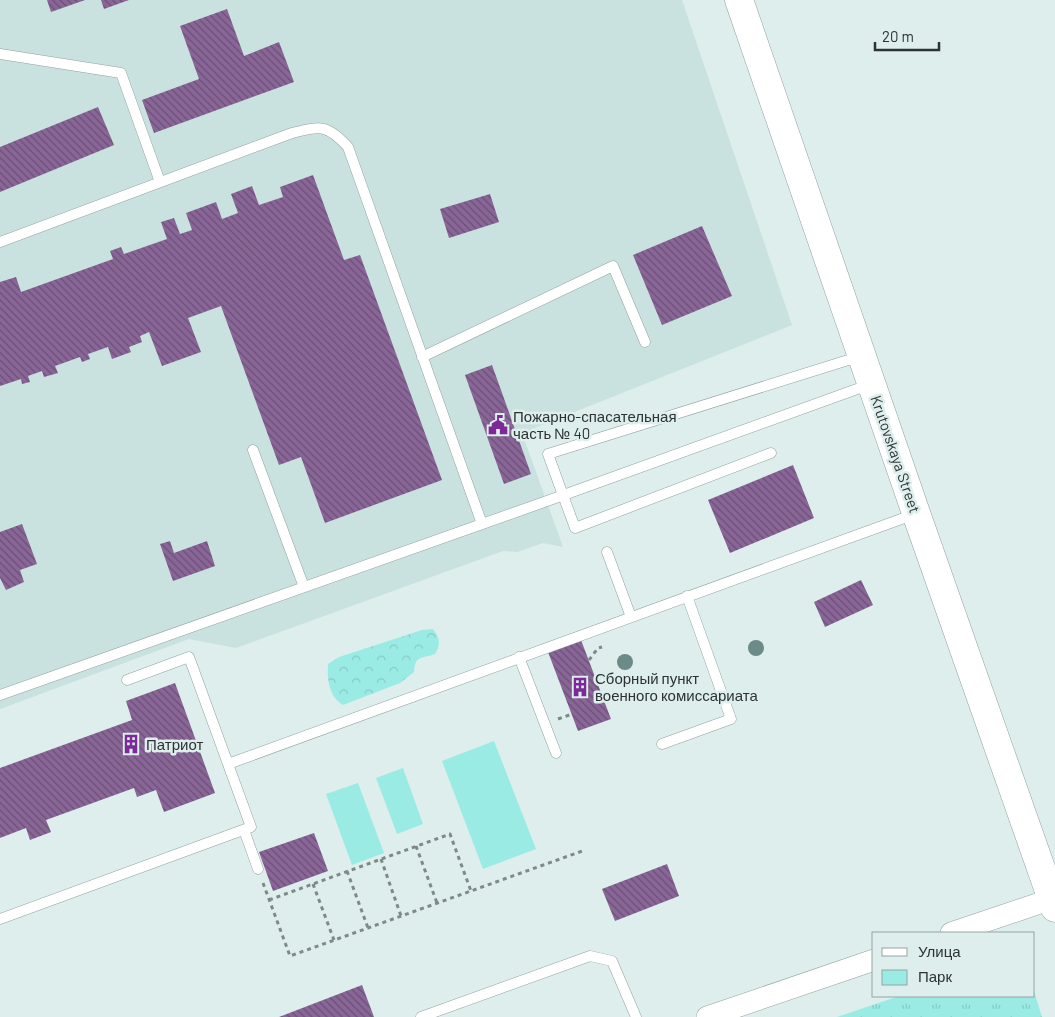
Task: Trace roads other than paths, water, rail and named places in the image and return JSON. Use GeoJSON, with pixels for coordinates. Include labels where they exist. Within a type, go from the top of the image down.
{"type":"FeatureCollection","features":[{"type":"Feature","properties":{"kind":"street","name":"Krutovskaya Street"},"geometry":{"type":"LineString","coordinates":[[739,0],[916,513],[1054,901]]}},
{"type":"Feature","properties":{"kind":"street"},"geometry":{"type":"LineString","coordinates":[[954,932],[1054,901]]}},
{"type":"Feature","properties":{"kind":"street"},"geometry":{"type":"LineString","coordinates":[[707,1017],[872,961]]}},
{"type":"Feature","properties":{"kind":"lane"},"geometry":{"type":"LineString","coordinates":[[0,54],[122,73],[160,182]]}},
{"type":"Feature","properties":{"kind":"lane"},"geometry":{"type":"LineString","coordinates":[[0,242],[292,133],[317,127],[335,132],[348,147],[482,524]]}},
{"type":"Feature","properties":{"kind":"lane"},"geometry":{"type":"LineString","coordinates":[[422,358],[613,266],[646,342]]}},
{"type":"Feature","properties":{"kind":"lane"},"geometry":{"type":"LineString","coordinates":[[771,453],[575,528],[548,454],[862,356]]}},
{"type":"Feature","properties":{"kind":"lane"},"geometry":{"type":"LineString","coordinates":[[0,695],[872,384]]}},
{"type":"Feature","properties":{"kind":"lane"},"geometry":{"type":"LineString","coordinates":[[253,450],[304,587]]}},
{"type":"Feature","properties":{"kind":"lane"},"geometry":{"type":"LineString","coordinates":[[228,764],[916,513]]}},
{"type":"Feature","properties":{"kind":"lane"},"geometry":{"type":"LineString","coordinates":[[607,552],[631,617]]}},
{"type":"Feature","properties":{"kind":"lane"},"geometry":{"type":"LineString","coordinates":[[662,744],[731,719],[687,596]]}},
{"type":"Feature","properties":{"kind":"lane"},"geometry":{"type":"LineString","coordinates":[[0,919],[251,827],[189,657],[127,680]]}},
{"type":"Feature","properties":{"kind":"lane"},"geometry":{"type":"LineString","coordinates":[[519,657],[556,752]]}},
{"type":"Feature","properties":{"kind":"lane"},"geometry":{"type":"LineString","coordinates":[[244,830],[258,869]]}},
{"type":"Feature","properties":{"kind":"lane"},"geometry":{"type":"LineString","coordinates":[[421,1017],[590,956],[612,961],[636,1017]]}},
{"type":"Feature","properties":{"kind":"place","name":"Пожарно-спасательная часть № 40"},"geometry":{"type":"Point","coordinates":[498,425]}},
{"type":"Feature","properties":{"kind":"place","name":"Сборный пункт военного комиссариата"},"geometry":{"type":"Point","coordinates":[580,687]}},
{"type":"Feature","properties":{"kind":"place","name":"Патриот"},"geometry":{"type":"Point","coordinates":[131,744]}}]}
